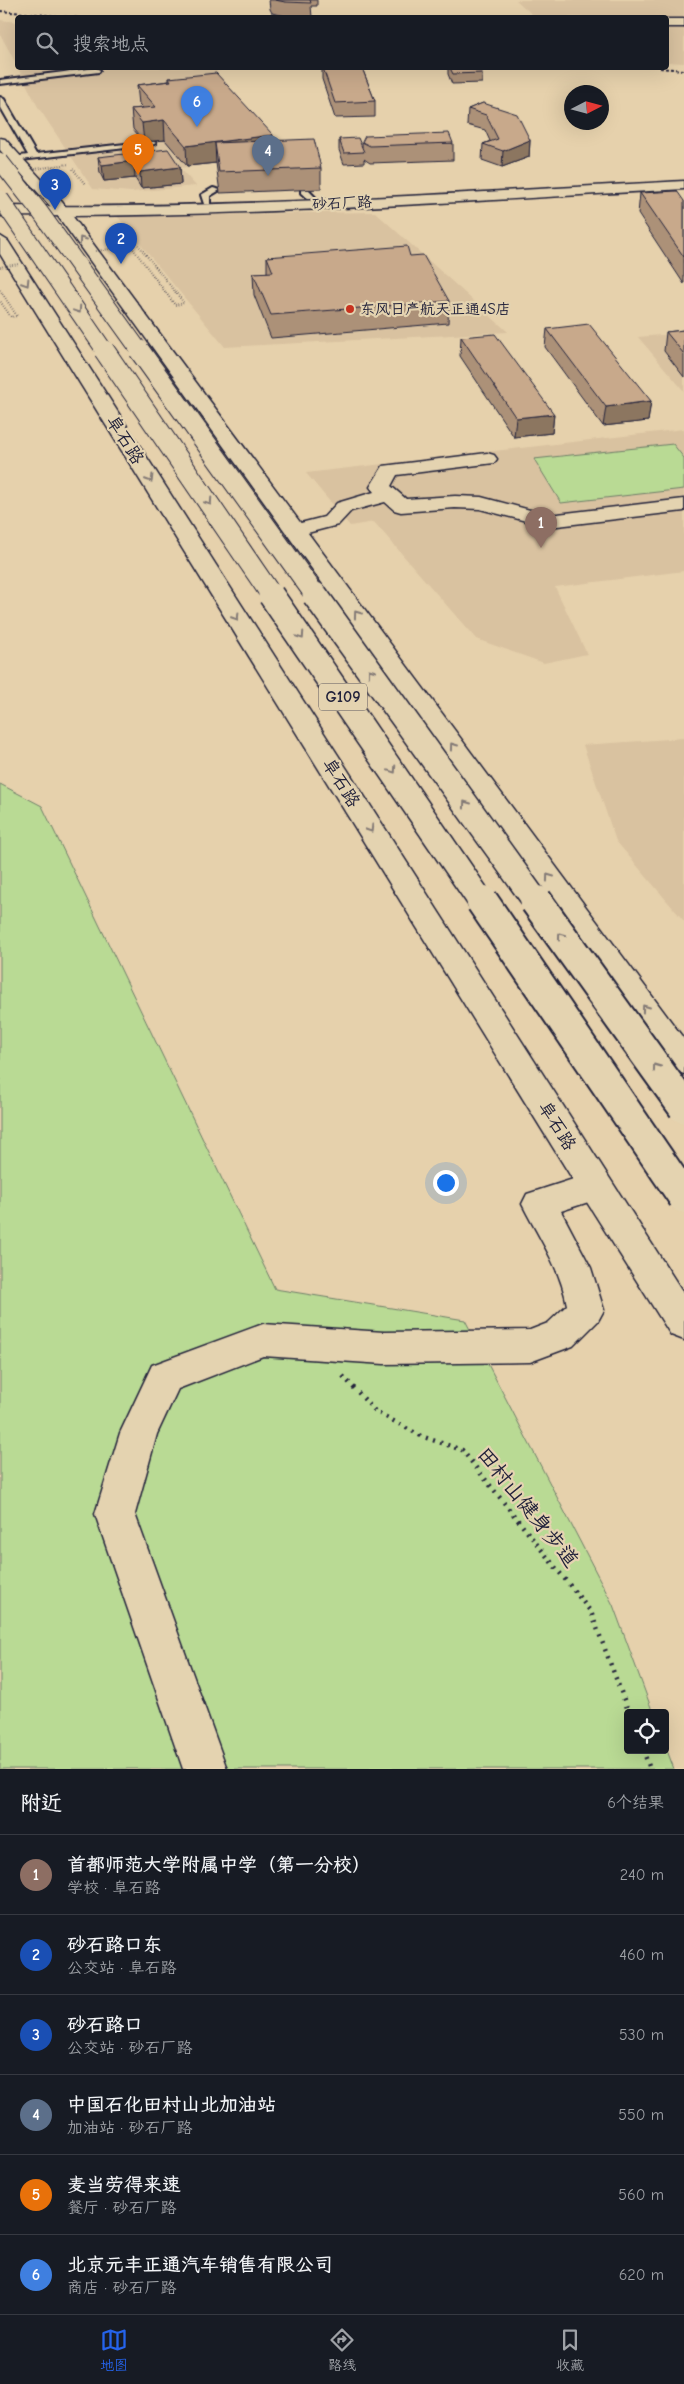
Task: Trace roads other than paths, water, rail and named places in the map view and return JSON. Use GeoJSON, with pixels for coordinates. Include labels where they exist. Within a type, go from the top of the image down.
{"type":"FeatureCollection","features":[{"type":"Feature","properties":{"kind":"main road"},"geometry":{"type":"LineString","coordinates":[[669,24],[684,23]]}},
{"type":"Feature","properties":{"kind":"main road"},"geometry":{"type":"LineString","coordinates":[[0,142],[7,160],[60,209],[684,1062]]}},
{"type":"Feature","properties":{"kind":"main road","name":"G109"},"geometry":{"type":"LineString","coordinates":[[7,160],[40,212],[684,1107]]}},
{"type":"Feature","properties":{"kind":"main road","name":"砂石厂路"},"geometry":{"type":"LineString","coordinates":[[0,205],[60,209],[211,196],[308,194],[684,178]]}},
{"type":"Feature","properties":{"kind":"main road","name":"砂石厂路"},"geometry":{"type":"LineString","coordinates":[[0,211],[212,209],[684,185]]}},
{"type":"Feature","properties":{"kind":"main road","name":"阜石路"},"geometry":{"type":"LineString","coordinates":[[0,198],[684,1197]]}},
{"type":"Feature","properties":{"kind":"main road","name":"阜石路"},"geometry":{"type":"LineString","coordinates":[[0,242],[684,1324]]}},
{"type":"Feature","properties":{"kind":"main road"},"geometry":{"type":"LineString","coordinates":[[487,459],[390,470],[380,487],[401,506],[455,502],[481,503],[549,521],[684,506]]}},
{"type":"Feature","properties":{"kind":"main road"},"geometry":{"type":"LineString","coordinates":[[296,530],[331,521],[344,507],[388,495]]}},
{"type":"Feature","properties":{"kind":"main road"},"geometry":{"type":"LineString","coordinates":[[204,1769],[115,1514],[139,1433],[165,1377],[262,1340],[384,1348],[530,1346],[560,1335],[586,1310],[582,1286],[560,1237],[539,1204],[595,1186]]}},
{"type":"Feature","properties":{"kind":"lane"},"geometry":{"type":"LineString","coordinates":[[0,82],[96,70]]}},
{"type":"Feature","properties":{"kind":"lane"},"geometry":{"type":"LineString","coordinates":[[0,99],[33,156]]}},
{"type":"Feature","properties":{"kind":"lane"},"geometry":{"type":"LineString","coordinates":[[7,160],[152,143]]}},
{"type":"Feature","properties":{"kind":"railway"},"geometry":{"type":"LineString","coordinates":[[0,11],[45,15]]}},
{"type":"Feature","properties":{"kind":"railway"},"geometry":{"type":"LineString","coordinates":[[669,69],[684,70]]}},
{"type":"Feature","properties":{"kind":"place","name":"北京元丰正通汽车销售有限公司"},"geometry":{"type":"Point","coordinates":[197,127]}},
{"type":"Feature","properties":{"kind":"place","name":"麦当劳得来速"},"geometry":{"type":"Point","coordinates":[138,175]}},
{"type":"Feature","properties":{"kind":"place","name":"中国石化田村山北加油站"},"geometry":{"type":"Point","coordinates":[268,176]}},
{"type":"Feature","properties":{"kind":"place","name":"砂石路口"},"geometry":{"type":"Point","coordinates":[55,210]}},
{"type":"Feature","properties":{"kind":"place","name":"砂石路口东"},"geometry":{"type":"Point","coordinates":[121,264]}},
{"type":"Feature","properties":{"kind":"place","name":"东风日产航天正通4S店"},"geometry":{"type":"Point","coordinates":[350,309]}},
{"type":"Feature","properties":{"kind":"place","name":"首都师范大学附属中学（第一分校）"},"geometry":{"type":"Point","coordinates":[541,548]}}]}
